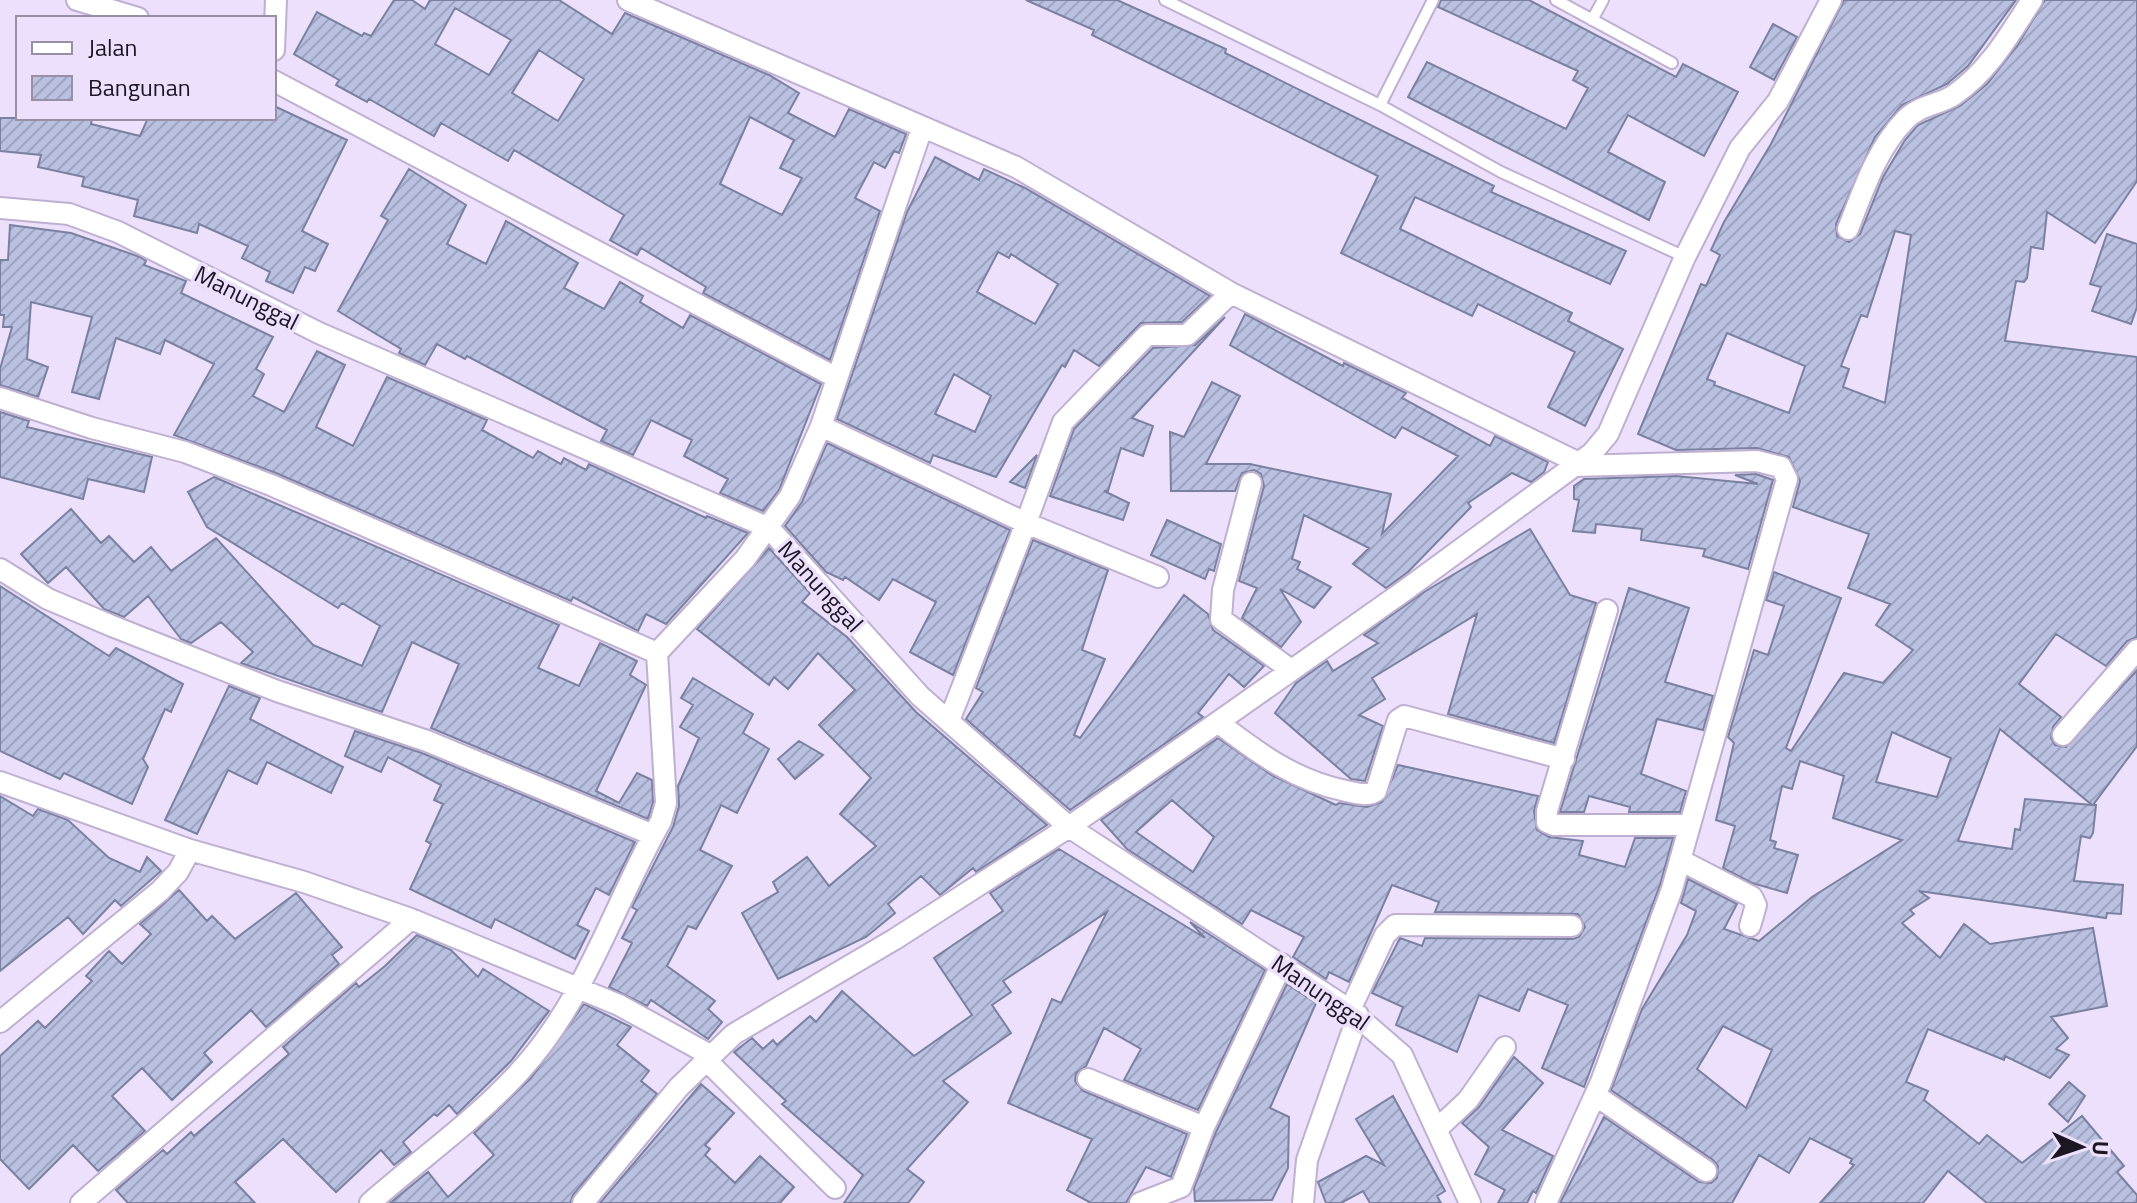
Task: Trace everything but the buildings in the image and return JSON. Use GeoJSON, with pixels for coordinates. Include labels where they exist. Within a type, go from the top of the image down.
{"type":"FeatureCollection","features":[{"type":"Feature","properties":{"kind":"street"},"geometry":{"type":"LineString","coordinates":[[77,0],[131,16]]}},
{"type":"Feature","properties":{"kind":"street"},"geometry":{"type":"LineString","coordinates":[[628,0],[1016,167],[1231,293],[1577,464],[1757,461],[1781,467],[1787,475],[1680,860],[1595,1095],[1546,1203]]}},
{"type":"Feature","properties":{"kind":"street"},"geometry":{"type":"LineString","coordinates":[[583,1203],[708,1057],[758,1019],[895,939],[1069,827],[1219,723],[1577,464],[1608,434],[1685,257],[1740,148],[1778,101],[1831,0]]}},
{"type":"Feature","properties":{"kind":"street"},"geometry":{"type":"LineString","coordinates":[[1848,229],[1889,139],[1907,117],[1925,106],[1953,96],[1987,66],[2032,0]]}},
{"type":"Feature","properties":{"kind":"street"},"geometry":{"type":"LineString","coordinates":[[276,82],[837,378]]}},
{"type":"Feature","properties":{"kind":"street"},"geometry":{"type":"LineString","coordinates":[[370,1203],[485,1108],[522,1069],[579,988],[666,803],[657,653],[769,528],[790,496],[821,426],[922,128]]}},
{"type":"Feature","properties":{"kind":"street","name":"Manunggal"},"geometry":{"type":"LineString","coordinates":[[0,208],[69,214],[118,232],[319,333],[769,528],[920,696],[1069,827],[1354,1013],[1402,1055],[1470,1203]]}},
{"type":"Feature","properties":{"kind":"street"},"geometry":{"type":"LineString","coordinates":[[949,721],[1063,422],[1147,335],[1187,335],[1231,293]]}},
{"type":"Feature","properties":{"kind":"street"},"geometry":{"type":"LineString","coordinates":[[0,398],[92,428],[185,452],[657,653]]}},
{"type":"Feature","properties":{"kind":"street"},"geometry":{"type":"LineString","coordinates":[[821,426],[1026,523],[1158,577]]}},
{"type":"Feature","properties":{"kind":"street"},"geometry":{"type":"LineString","coordinates":[[1251,483],[1223,590],[1221,619],[1291,670]]}},
{"type":"Feature","properties":{"kind":"street"},"geometry":{"type":"LineString","coordinates":[[0,569],[48,599],[112,626],[277,691],[427,741],[653,835]]}},
{"type":"Feature","properties":{"kind":"street"},"geometry":{"type":"LineString","coordinates":[[1607,610],[1545,818],[1549,824],[1690,825]]}},
{"type":"Feature","properties":{"kind":"street"},"geometry":{"type":"LineString","coordinates":[[2063,735],[2137,650]]}},
{"type":"Feature","properties":{"kind":"street"},"geometry":{"type":"LineString","coordinates":[[1219,723],[1281,768],[1327,787],[1367,794],[1376,791],[1398,720],[1404,716],[1564,759]]}},
{"type":"Feature","properties":{"kind":"street"},"geometry":{"type":"LineString","coordinates":[[0,782],[190,850],[304,882],[411,919],[619,1005],[708,1057],[835,1188]]}},
{"type":"Feature","properties":{"kind":"street"},"geometry":{"type":"LineString","coordinates":[[0,1022],[160,891],[178,872],[190,850]]}},
{"type":"Feature","properties":{"kind":"street"},"geometry":{"type":"LineString","coordinates":[[1680,860],[1752,897],[1756,905],[1750,926]]}},
{"type":"Feature","properties":{"kind":"street"},"geometry":{"type":"LineString","coordinates":[[81,1203],[411,919]]}},
{"type":"Feature","properties":{"kind":"street"},"geometry":{"type":"LineString","coordinates":[[1303,1203],[1307,1160],[1354,1013],[1385,935],[1395,925],[1572,926]]}},
{"type":"Feature","properties":{"kind":"street"},"geometry":{"type":"LineString","coordinates":[[1140,1203],[1181,1187],[1204,1127],[1282,964]]}},
{"type":"Feature","properties":{"kind":"street"},"geometry":{"type":"LineString","coordinates":[[1437,1129],[1468,1100],[1505,1047]]}},
{"type":"Feature","properties":{"kind":"street"},"geometry":{"type":"LineString","coordinates":[[1088,1079],[1204,1127]]}},
{"type":"Feature","properties":{"kind":"street"},"geometry":{"type":"LineString","coordinates":[[1595,1095],[1706,1171]]}},
{"type":"Feature","properties":{"kind":"lane"},"geometry":{"type":"LineString","coordinates":[[1165,0],[1380,105],[1501,172],[1685,257]]}},
{"type":"Feature","properties":{"kind":"lane"},"geometry":{"type":"LineString","coordinates":[[1380,105],[1433,0]]}},
{"type":"Feature","properties":{"kind":"lane"},"geometry":{"type":"LineString","coordinates":[[1556,0],[1672,63]]}},
{"type":"Feature","properties":{"kind":"lane"},"geometry":{"type":"LineString","coordinates":[[1592,20],[1603,0]]}}]}
